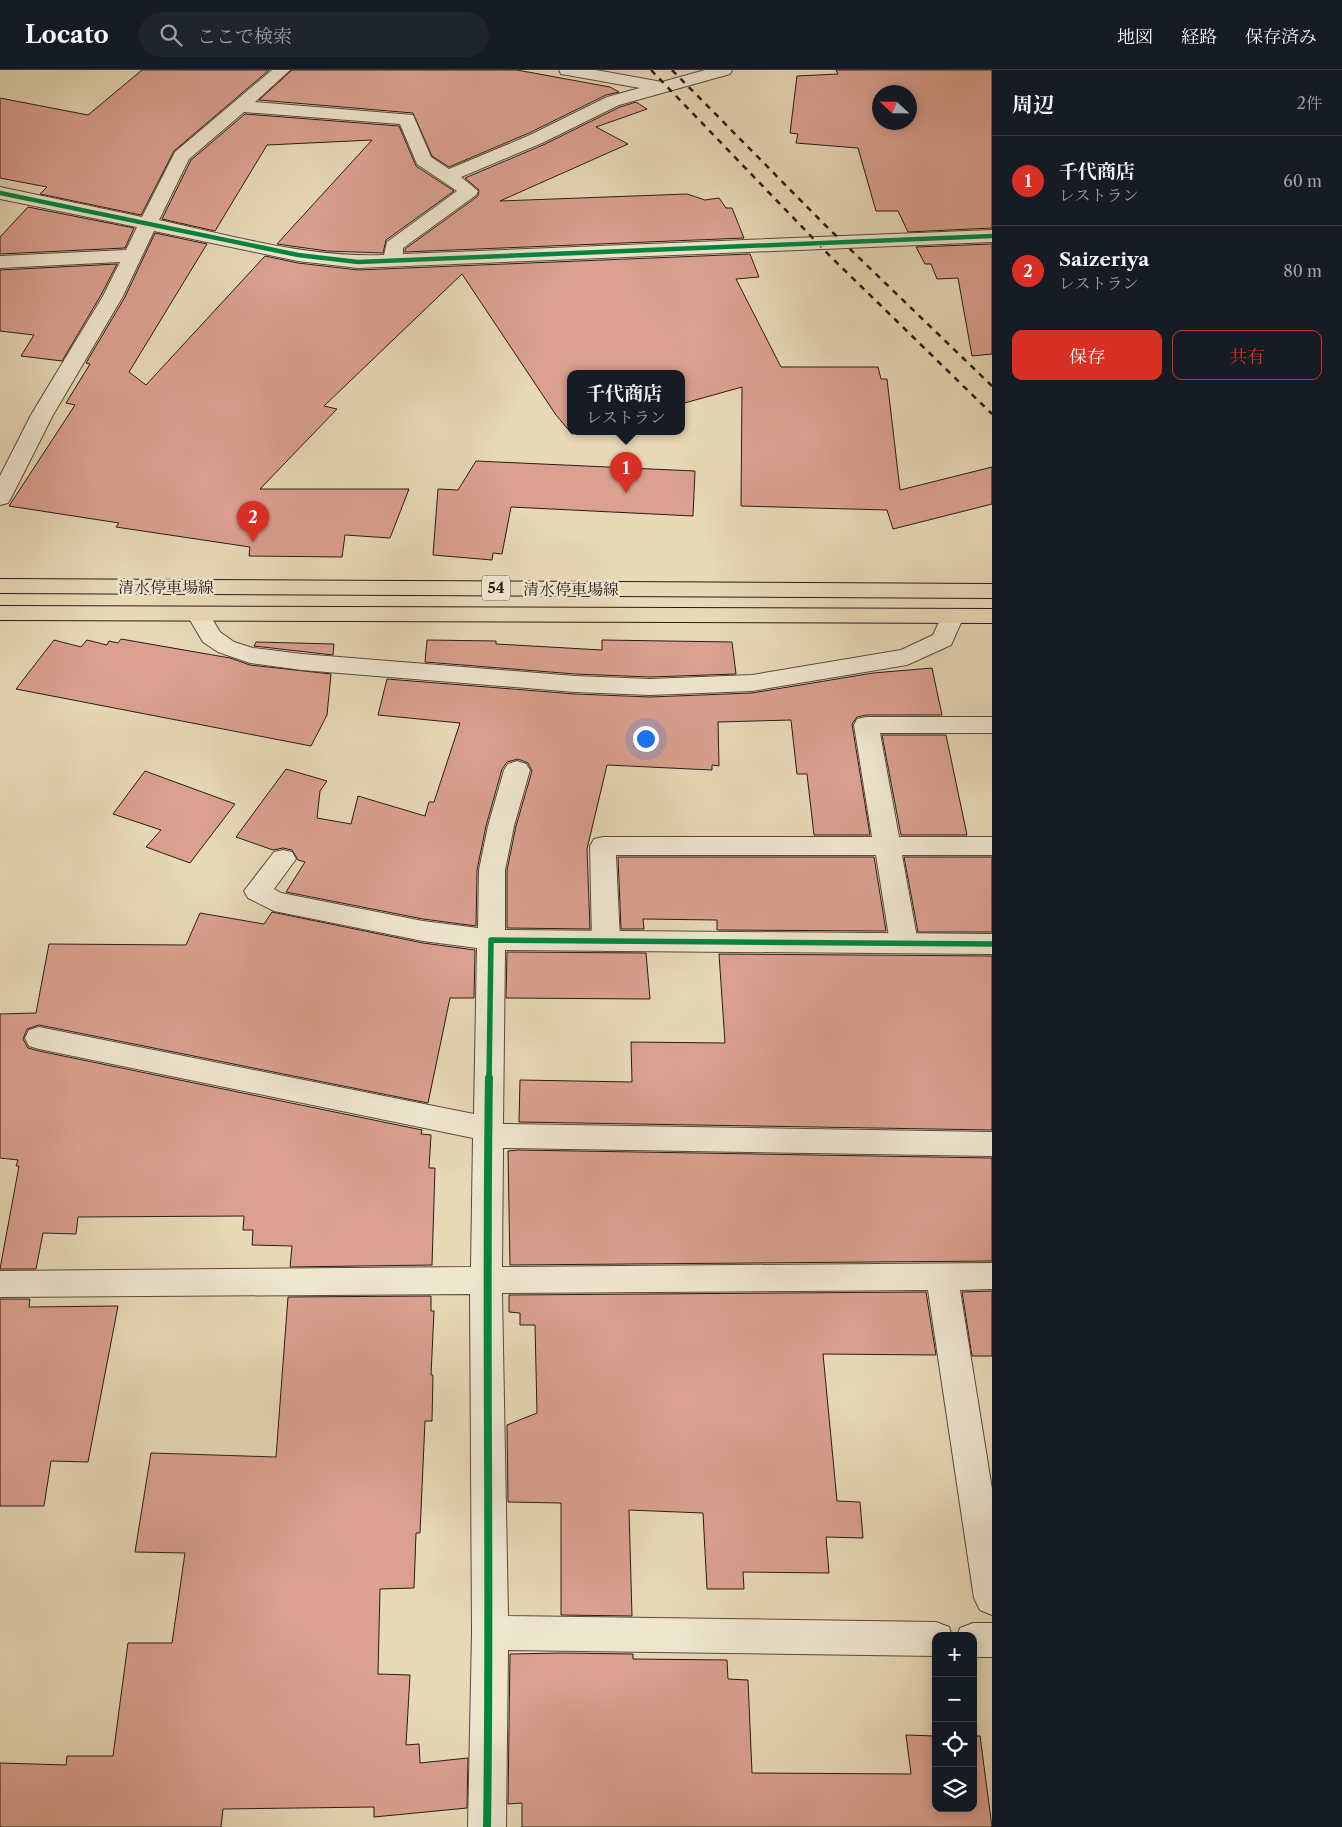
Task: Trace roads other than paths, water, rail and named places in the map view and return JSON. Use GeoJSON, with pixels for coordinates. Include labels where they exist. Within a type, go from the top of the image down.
{"type":"FeatureCollection","features":[{"type":"Feature","properties":{"kind":"main road","name":"清水停車場線"},"geometry":{"type":"LineString","coordinates":[[0,586],[992,591]]}},
{"type":"Feature","properties":{"kind":"main road","name":"清水停車場線"},"geometry":{"type":"LineString","coordinates":[[0,613],[992,616]]}},
{"type":"Feature","properties":{"kind":"street"},"geometry":{"type":"LineString","coordinates":[[0,498],[42,415],[112,296],[181,156],[282,70]]}},
{"type":"Feature","properties":{"kind":"street"},"geometry":{"type":"LineString","coordinates":[[567,70],[663,87]]}},
{"type":"Feature","properties":{"kind":"street"},"geometry":{"type":"LineString","coordinates":[[446,177],[536,139],[613,101],[724,70]]}},
{"type":"Feature","properties":{"kind":"street"},"geometry":{"type":"LineString","coordinates":[[240,106],[408,119],[423,160],[469,191],[394,246],[393,261]]}},
{"type":"Feature","properties":{"kind":"street"},"geometry":{"type":"LineString","coordinates":[[0,193],[330,260],[393,261],[992,236]]}},
{"type":"Feature","properties":{"kind":"street"},"geometry":{"type":"LineString","coordinates":[[0,262],[74,257],[132,256]]}},
{"type":"Feature","properties":{"kind":"street"},"geometry":{"type":"LineString","coordinates":[[199,615],[211,637],[226,647],[250,655],[302,662],[497,678],[650,687],[752,683],[907,657],[943,640],[952,616]]}},
{"type":"Feature","properties":{"kind":"street"},"geometry":{"type":"LineString","coordinates":[[904,944],[866,725],[992,725]]}},
{"type":"Feature","properties":{"kind":"street"},"geometry":{"type":"LineString","coordinates":[[487,1827],[490,1632],[486,1281],[490,940],[492,870],[501,826],[517,770]]}},
{"type":"Feature","properties":{"kind":"street"},"geometry":{"type":"LineString","coordinates":[[606,941],[603,846],[992,846]]}},
{"type":"Feature","properties":{"kind":"street"},"geometry":{"type":"LineString","coordinates":[[282,860],[257,891],[274,901],[423,930],[490,940],[992,944]]}},
{"type":"Feature","properties":{"kind":"street"},"geometry":{"type":"LineString","coordinates":[[39,1038],[488,1133],[992,1144]]}},
{"type":"Feature","properties":{"kind":"street"},"geometry":{"type":"LineString","coordinates":[[0,1284],[992,1276]]}},
{"type":"Feature","properties":{"kind":"street"},"geometry":{"type":"LineString","coordinates":[[942,1277],[992,1598]]}},
{"type":"Feature","properties":{"kind":"street"},"geometry":{"type":"LineString","coordinates":[[490,1632],[932,1639]]}},
{"type":"Feature","properties":{"kind":"street"},"geometry":{"type":"LineString","coordinates":[[977,1640],[992,1640]]}},
{"type":"Feature","properties":{"kind":"railway"},"geometry":{"type":"LineString","coordinates":[[651,70],[832,258],[992,414]]}},
{"type":"Feature","properties":{"kind":"railway"},"geometry":{"type":"LineString","coordinates":[[672,70],[824,224],[992,386]]}},
{"type":"Feature","properties":{"kind":"place","name":"千代商店"},"geometry":{"type":"Point","coordinates":[626,493]}},
{"type":"Feature","properties":{"kind":"place","name":"Saizeriya"},"geometry":{"type":"Point","coordinates":[253,542]}}]}
